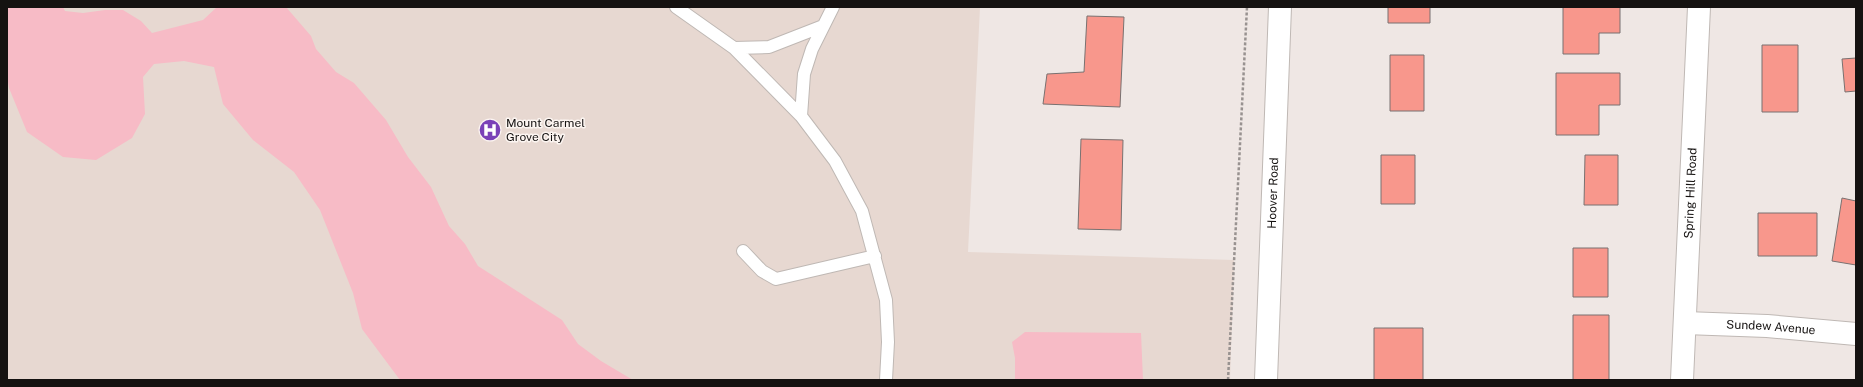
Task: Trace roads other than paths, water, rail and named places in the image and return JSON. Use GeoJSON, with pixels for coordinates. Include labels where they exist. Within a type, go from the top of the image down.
{"type":"FeatureCollection","features":[{"type":"Feature","properties":{"kind":"street","name":"Hoover Road"},"geometry":{"type":"LineString","coordinates":[[1266,380],[1280,7]]}},
{"type":"Feature","properties":{"kind":"street","name":"Spring Hill Road"},"geometry":{"type":"LineString","coordinates":[[1682,380],[1699,7]]}},
{"type":"Feature","properties":{"kind":"street","name":"Sundew Avenue"},"geometry":{"type":"LineString","coordinates":[[1685,323],[1767,326],[1856,334]]}},
{"type":"Feature","properties":{"kind":"lane"},"geometry":{"type":"LineString","coordinates":[[676,7],[734,48],[801,116],[835,161],[862,211],[886,300],[888,342],[886,380]]}},
{"type":"Feature","properties":{"kind":"lane"},"geometry":{"type":"LineString","coordinates":[[801,116],[804,74],[822,26],[833,7]]}},
{"type":"Feature","properties":{"kind":"lane"},"geometry":{"type":"LineString","coordinates":[[734,48],[769,47],[822,26]]}},
{"type":"Feature","properties":{"kind":"lane"},"geometry":{"type":"LineString","coordinates":[[743,251],[762,271],[776,279],[875,256]]}},
{"type":"Feature","properties":{"kind":"place","name":"Mount Carmel Grove City"},"geometry":{"type":"Point","coordinates":[490,130]}}]}
